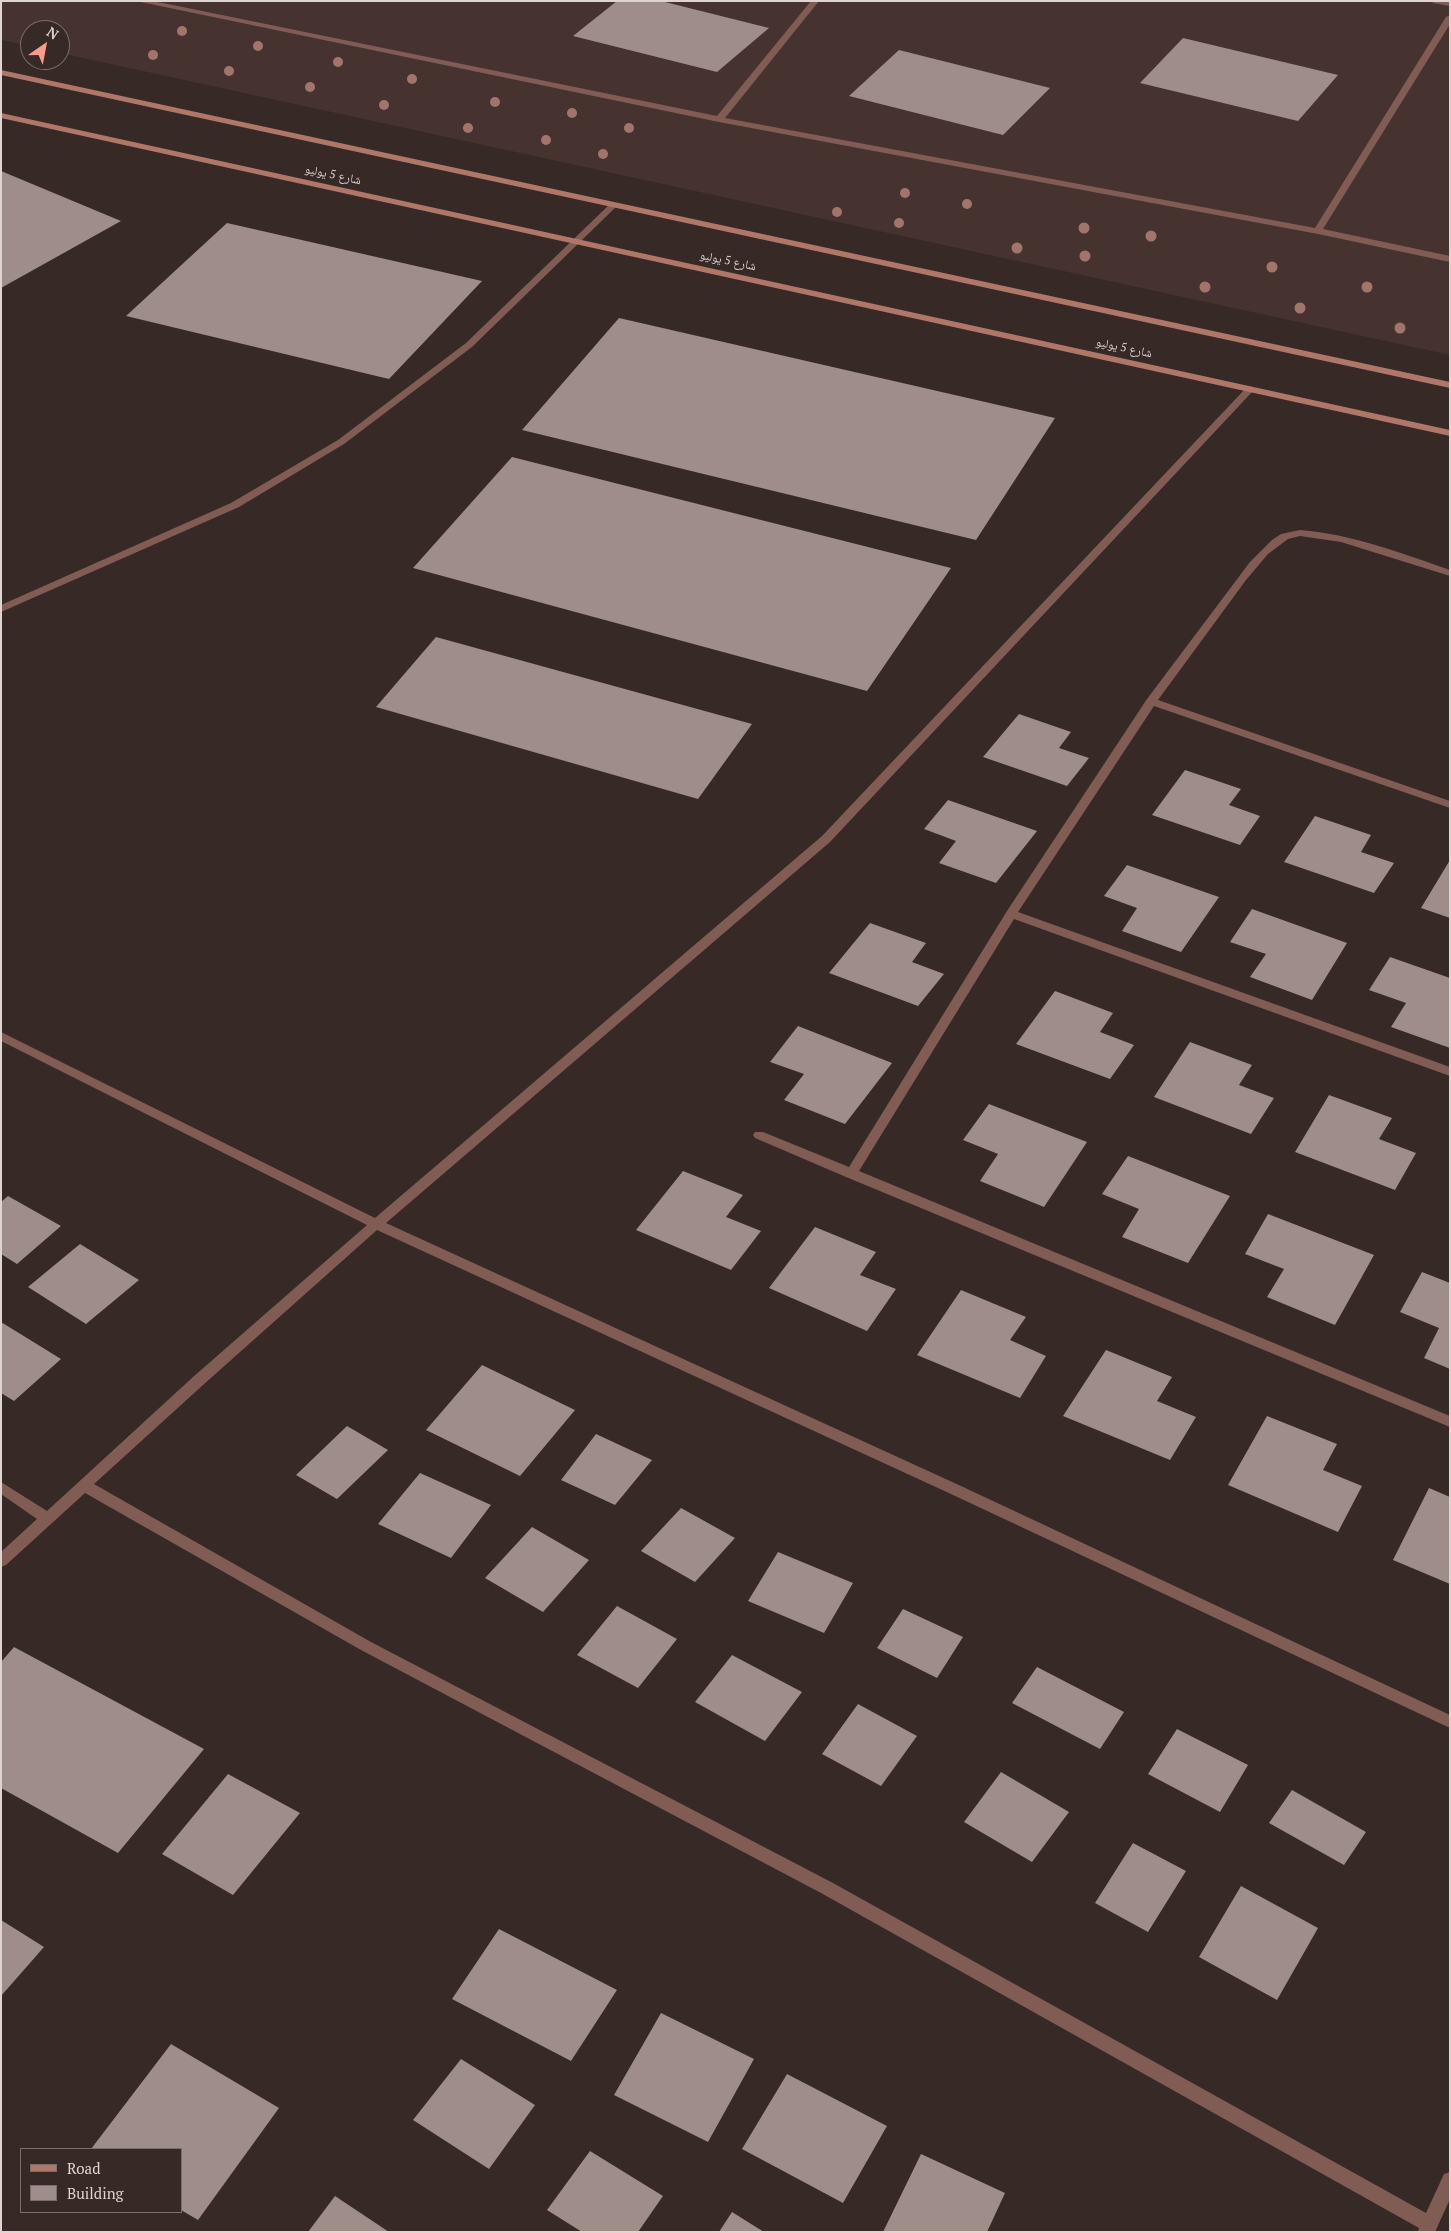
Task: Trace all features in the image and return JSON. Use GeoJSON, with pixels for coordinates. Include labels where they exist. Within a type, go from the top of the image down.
{"type":"FeatureCollection","features":[{"type":"Feature","properties":{"kind":"main road"},"geometry":{"type":"LineString","coordinates":[[1,72],[1450,385]]}},
{"type":"Feature","properties":{"kind":"main road","name":"شارع 5 يوليو"},"geometry":{"type":"LineString","coordinates":[[1,115],[1450,433]]}},
{"type":"Feature","properties":{"kind":"street"},"geometry":{"type":"LineString","coordinates":[[140,1],[719,119],[1318,231],[1450,259]]}},
{"type":"Feature","properties":{"kind":"street"},"geometry":{"type":"LineString","coordinates":[[719,119],[815,1]]}},
{"type":"Feature","properties":{"kind":"street"},"geometry":{"type":"LineString","coordinates":[[1436,1],[1450,4]]}},
{"type":"Feature","properties":{"kind":"street"},"geometry":{"type":"LineString","coordinates":[[1318,231],[1450,17]]}},
{"type":"Feature","properties":{"kind":"street"},"geometry":{"type":"LineString","coordinates":[[1,609],[235,505],[341,442],[469,345],[614,205]]}},
{"type":"Feature","properties":{"kind":"street"},"geometry":{"type":"LineString","coordinates":[[1,1561],[198,1381],[376,1224],[826,839],[1250,388]]}},
{"type":"Feature","properties":{"kind":"street"},"geometry":{"type":"LineString","coordinates":[[851,1174],[1011,914],[1151,701],[1251,566],[1285,536],[1316,534],[1349,541],[1450,573]]}},
{"type":"Feature","properties":{"kind":"street"},"geometry":{"type":"LineString","coordinates":[[1151,701],[1450,805]]}},
{"type":"Feature","properties":{"kind":"street"},"geometry":{"type":"LineString","coordinates":[[1011,914],[1450,1072]]}},
{"type":"Feature","properties":{"kind":"street"},"geometry":{"type":"LineString","coordinates":[[1,1036],[376,1224],[956,1490],[1450,1722]]}},
{"type":"Feature","properties":{"kind":"street"},"geometry":{"type":"LineString","coordinates":[[759,1135],[1450,1422]]}},
{"type":"Feature","properties":{"kind":"street"},"geometry":{"type":"LineString","coordinates":[[85,1486],[366,1646],[827,1888],[1428,2228],[1450,2180]]}},
{"type":"Feature","properties":{"kind":"street"},"geometry":{"type":"LineString","coordinates":[[1,1487],[48,1519]]}},
{"type":"Feature","properties":{"kind":"shaded area"},"geometry":{"type":"Polygon","coordinates":[[[1,1],[1450,1],[1450,355],[70,55],[70,20],[20,20],[20,44],[1,40],[1,1]]]}},
{"type":"Feature","properties":{"kind":"building"},"geometry":{"type":"Polygon","coordinates":[[[617,1],[661,1],[769,28],[717,72],[573,36],[617,1]]]}},
{"type":"Feature","properties":{"kind":"building"},"geometry":{"type":"Polygon","coordinates":[[[1183,38],[1338,75],[1298,121],[1140,83],[1183,38]]]}},
{"type":"Feature","properties":{"kind":"building"},"geometry":{"type":"Polygon","coordinates":[[[899,50],[1050,88],[1003,135],[849,96],[899,50]]]}},
{"type":"Feature","properties":{"kind":"building"},"geometry":{"type":"Polygon","coordinates":[[[1,171],[121,221],[1,288],[1,171]]]}},
{"type":"Feature","properties":{"kind":"building"},"geometry":{"type":"Polygon","coordinates":[[[227,223],[482,281],[389,379],[126,316],[227,223]]]}},
{"type":"Feature","properties":{"kind":"building"},"geometry":{"type":"Polygon","coordinates":[[[619,318],[1055,418],[976,540],[522,430],[619,318]]]}},
{"type":"Feature","properties":{"kind":"building"},"geometry":{"type":"Polygon","coordinates":[[[512,457],[951,568],[867,691],[413,568],[512,457]]]}},
{"type":"Feature","properties":{"kind":"building"},"geometry":{"type":"Polygon","coordinates":[[[436,637],[752,724],[698,799],[376,707],[436,637]]]}},
{"type":"Feature","properties":{"kind":"building"},"geometry":{"type":"Polygon","coordinates":[[[1019,714],[1071,732],[1059,748],[1089,758],[1067,786],[983,757],[1019,714]]]}},
{"type":"Feature","properties":{"kind":"building"},"geometry":{"type":"Polygon","coordinates":[[[1185,770],[1241,789],[1229,805],[1260,816],[1240,845],[1152,815],[1185,770]]]}},
{"type":"Feature","properties":{"kind":"building"},"geometry":{"type":"Polygon","coordinates":[[[948,800],[1037,831],[996,883],[939,863],[956,841],[924,829],[948,800]]]}},
{"type":"Feature","properties":{"kind":"building"},"geometry":{"type":"Polygon","coordinates":[[[1315,816],[1371,835],[1361,852],[1394,863],[1374,893],[1284,862],[1315,816]]]}},
{"type":"Feature","properties":{"kind":"building"},"geometry":{"type":"Polygon","coordinates":[[[1450,860],[1450,918],[1421,908],[1450,860]]]}},
{"type":"Feature","properties":{"kind":"building"},"geometry":{"type":"Polygon","coordinates":[[[1127,865],[1219,897],[1181,952],[1122,931],[1137,908],[1104,896],[1127,865]]]}},
{"type":"Feature","properties":{"kind":"building"},"geometry":{"type":"Polygon","coordinates":[[[1252,909],[1347,943],[1312,1000],[1250,977],[1266,954],[1230,942],[1252,909]]]}},
{"type":"Feature","properties":{"kind":"building"},"geometry":{"type":"Polygon","coordinates":[[[870,923],[926,943],[912,962],[944,974],[918,1006],[829,973],[870,923]]]}},
{"type":"Feature","properties":{"kind":"building"},"geometry":{"type":"Polygon","coordinates":[[[1390,957],[1450,978],[1450,1048],[1391,1027],[1406,1003],[1369,990],[1390,957]]]}},
{"type":"Feature","properties":{"kind":"building"},"geometry":{"type":"Polygon","coordinates":[[[1055,991],[1113,1013],[1100,1032],[1134,1045],[1110,1079],[1016,1044],[1055,991]]]}},
{"type":"Feature","properties":{"kind":"building"},"geometry":{"type":"Polygon","coordinates":[[[798,1026],[892,1063],[845,1124],[784,1100],[804,1074],[770,1062],[798,1026]]]}},
{"type":"Feature","properties":{"kind":"building"},"geometry":{"type":"Polygon","coordinates":[[[1190,1042],[1252,1065],[1239,1085],[1274,1098],[1251,1134],[1154,1097],[1190,1042]]]}},
{"type":"Feature","properties":{"kind":"building"},"geometry":{"type":"Polygon","coordinates":[[[1329,1095],[1392,1118],[1379,1139],[1416,1153],[1395,1190],[1295,1152],[1329,1095]]]}},
{"type":"Feature","properties":{"kind":"building"},"geometry":{"type":"Polygon","coordinates":[[[989,1104],[1087,1142],[1044,1207],[980,1181],[998,1154],[963,1140],[989,1104]]]}},
{"type":"Feature","properties":{"kind":"building"},"geometry":{"type":"Polygon","coordinates":[[[1128,1156],[1230,1196],[1188,1263],[1122,1237],[1139,1209],[1102,1194],[1128,1156]]]}},
{"type":"Feature","properties":{"kind":"building"},"geometry":{"type":"Polygon","coordinates":[[[683,1171],[743,1195],[726,1217],[761,1231],[731,1270],[636,1230],[683,1171]]]}},
{"type":"Feature","properties":{"kind":"building"},"geometry":{"type":"Polygon","coordinates":[[[8,1196],[61,1226],[17,1264],[1,1254],[1,1202],[8,1196]]]}},
{"type":"Feature","properties":{"kind":"building"},"geometry":{"type":"Polygon","coordinates":[[[1268,1214],[1374,1255],[1335,1325],[1267,1297],[1284,1269],[1245,1254],[1268,1214]]]}},
{"type":"Feature","properties":{"kind":"building"},"geometry":{"type":"Polygon","coordinates":[[[815,1227],[876,1252],[860,1275],[896,1289],[867,1331],[769,1288],[815,1227]]]}},
{"type":"Feature","properties":{"kind":"building"},"geometry":{"type":"Polygon","coordinates":[[[80,1244],[139,1280],[86,1324],[28,1287],[80,1244]]]}},
{"type":"Feature","properties":{"kind":"building"},"geometry":{"type":"Polygon","coordinates":[[[1422,1272],[1450,1283],[1450,1369],[1424,1358],[1439,1328],[1400,1312],[1422,1272]]]}},
{"type":"Feature","properties":{"kind":"building"},"geometry":{"type":"Polygon","coordinates":[[[961,1290],[1026,1317],[1010,1340],[1046,1356],[1020,1398],[917,1355],[961,1290]]]}},
{"type":"Feature","properties":{"kind":"building"},"geometry":{"type":"Polygon","coordinates":[[[1,1322],[61,1359],[14,1401],[1,1393],[1,1322]]]}},
{"type":"Feature","properties":{"kind":"building"},"geometry":{"type":"Polygon","coordinates":[[[1106,1350],[1172,1377],[1157,1401],[1196,1417],[1170,1460],[1063,1416],[1106,1350]]]}},
{"type":"Feature","properties":{"kind":"building"},"geometry":{"type":"Polygon","coordinates":[[[482,1365],[575,1410],[520,1476],[426,1430],[482,1365]]]}},
{"type":"Feature","properties":{"kind":"building"},"geometry":{"type":"Polygon","coordinates":[[[1267,1416],[1337,1444],[1323,1470],[1362,1486],[1338,1532],[1228,1485],[1267,1416]]]}},
{"type":"Feature","properties":{"kind":"building"},"geometry":{"type":"Polygon","coordinates":[[[347,1426],[388,1450],[337,1499],[296,1475],[347,1426]]]}},
{"type":"Feature","properties":{"kind":"building"},"geometry":{"type":"Polygon","coordinates":[[[596,1434],[652,1460],[615,1505],[561,1480],[596,1434]]]}},
{"type":"Feature","properties":{"kind":"building"},"geometry":{"type":"Polygon","coordinates":[[[420,1473],[491,1505],[451,1558],[378,1524],[420,1473]]]}},
{"type":"Feature","properties":{"kind":"building"},"geometry":{"type":"Polygon","coordinates":[[[1429,1488],[1450,1497],[1450,1584],[1393,1560],[1429,1488]]]}},
{"type":"Feature","properties":{"kind":"building"},"geometry":{"type":"Polygon","coordinates":[[[681,1508],[735,1538],[695,1582],[641,1551],[681,1508]]]}},
{"type":"Feature","properties":{"kind":"building"},"geometry":{"type":"Polygon","coordinates":[[[532,1527],[589,1560],[543,1612],[485,1578],[532,1527]]]}},
{"type":"Feature","properties":{"kind":"building"},"geometry":{"type":"Polygon","coordinates":[[[778,1552],[853,1583],[824,1633],[748,1601],[778,1552]]]}},
{"type":"Feature","properties":{"kind":"building"},"geometry":{"type":"Polygon","coordinates":[[[617,1606],[677,1639],[638,1688],[577,1655],[617,1606]]]}},
{"type":"Feature","properties":{"kind":"building"},"geometry":{"type":"Polygon","coordinates":[[[903,1609],[963,1637],[937,1678],[877,1648],[903,1609]]]}},
{"type":"Feature","properties":{"kind":"building"},"geometry":{"type":"Polygon","coordinates":[[[14,1647],[204,1749],[118,1853],[1,1788],[1,1662],[14,1647]]]}},
{"type":"Feature","properties":{"kind":"building"},"geometry":{"type":"Polygon","coordinates":[[[732,1655],[802,1692],[765,1741],[695,1702],[732,1655]]]}},
{"type":"Feature","properties":{"kind":"building"},"geometry":{"type":"Polygon","coordinates":[[[1037,1667],[1124,1712],[1100,1749],[1012,1703],[1037,1667]]]}},
{"type":"Feature","properties":{"kind":"building"},"geometry":{"type":"Polygon","coordinates":[[[858,1704],[917,1736],[881,1786],[822,1754],[858,1704]]]}},
{"type":"Feature","properties":{"kind":"building"},"geometry":{"type":"Polygon","coordinates":[[[1177,1729],[1248,1765],[1220,1812],[1148,1774],[1177,1729]]]}},
{"type":"Feature","properties":{"kind":"building"},"geometry":{"type":"Polygon","coordinates":[[[1001,1772],[1069,1812],[1032,1862],[964,1822],[1001,1772]]]}},
{"type":"Feature","properties":{"kind":"building"},"geometry":{"type":"Polygon","coordinates":[[[228,1774],[300,1813],[233,1895],[162,1854],[228,1774]]]}},
{"type":"Feature","properties":{"kind":"building"},"geometry":{"type":"Polygon","coordinates":[[[1292,1790],[1366,1832],[1344,1865],[1269,1823],[1292,1790]]]}},
{"type":"Feature","properties":{"kind":"building"},"geometry":{"type":"Polygon","coordinates":[[[1133,1843],[1186,1871],[1148,1932],[1095,1903],[1133,1843]]]}},
{"type":"Feature","properties":{"kind":"building"},"geometry":{"type":"Polygon","coordinates":[[[1241,1886],[1318,1928],[1277,2000],[1199,1957],[1241,1886]]]}},
{"type":"Feature","properties":{"kind":"building"},"geometry":{"type":"Polygon","coordinates":[[[1,1920],[44,1947],[1,1996],[1,1920]]]}},
{"type":"Feature","properties":{"kind":"building"},"geometry":{"type":"Polygon","coordinates":[[[499,1929],[617,1990],[571,2061],[452,1999],[499,1929]]]}},
{"type":"Feature","properties":{"kind":"building"},"geometry":{"type":"Polygon","coordinates":[[[661,2013],[754,2059],[708,2142],[614,2095],[661,2013]]]}},
{"type":"Feature","properties":{"kind":"building"},"geometry":{"type":"Polygon","coordinates":[[[171,2044],[279,2108],[198,2220],[182,2211],[182,2148],[92,2148],[171,2044]]]}},
{"type":"Feature","properties":{"kind":"building"},"geometry":{"type":"Polygon","coordinates":[[[461,2059],[535,2105],[489,2169],[413,2120],[461,2059]]]}},
{"type":"Feature","properties":{"kind":"building"},"geometry":{"type":"Polygon","coordinates":[[[787,2074],[887,2126],[843,2203],[742,2149],[787,2074]]]}},
{"type":"Feature","properties":{"kind":"building"},"geometry":{"type":"Polygon","coordinates":[[[590,2151],[663,2196],[638,2232],[582,2232],[547,2210],[590,2151]]]}},
{"type":"Feature","properties":{"kind":"building"},"geometry":{"type":"Polygon","coordinates":[[[921,2154],[1005,2193],[987,2232],[883,2232],[921,2154]]]}},
{"type":"Feature","properties":{"kind":"building"},"geometry":{"type":"Polygon","coordinates":[[[335,2196],[389,2232],[308,2232],[335,2196]]]}},
{"type":"Feature","properties":{"kind":"building"},"geometry":{"type":"Polygon","coordinates":[[[732,2212],[764,2232],[719,2232],[732,2212]]]}}]}
